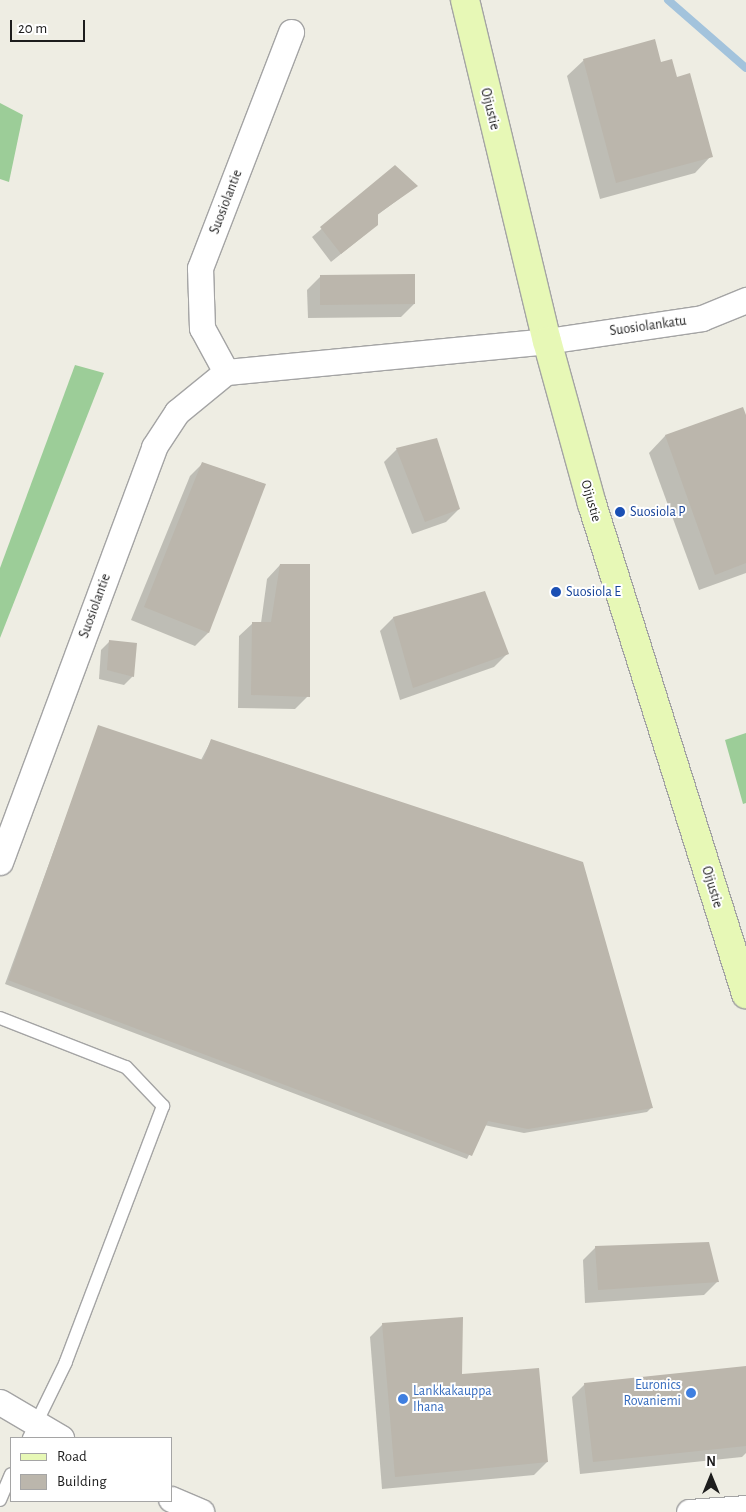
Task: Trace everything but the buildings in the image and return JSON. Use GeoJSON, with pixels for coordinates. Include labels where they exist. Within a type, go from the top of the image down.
{"type":"FeatureCollection","features":[{"type":"Feature","properties":{"kind":"main road","name":"Oijustie"},"geometry":{"type":"LineString","coordinates":[[465,0],[546,341],[595,514],[746,994]]}},
{"type":"Feature","properties":{"kind":"street","name":"Suosiolantie"},"geometry":{"type":"LineString","coordinates":[[0,862],[154,447],[177,412],[226,372],[202,328],[200,268],[291,32]]}},
{"type":"Feature","properties":{"kind":"street","name":"Suosiolankatu"},"geometry":{"type":"LineString","coordinates":[[546,341],[702,318],[746,300]]}},
{"type":"Feature","properties":{"kind":"street"},"geometry":{"type":"LineString","coordinates":[[226,372],[546,341]]}},
{"type":"Feature","properties":{"kind":"street"},"geometry":{"type":"LineString","coordinates":[[0,1402],[34,1431],[57,1437]]}},
{"type":"Feature","properties":{"kind":"street"},"geometry":{"type":"LineString","coordinates":[[172,1498],[201,1512]]}},
{"type":"Feature","properties":{"kind":"street"},"geometry":{"type":"LineString","coordinates":[[689,1512],[746,1508]]}},
{"type":"Feature","properties":{"kind":"lane"},"geometry":{"type":"LineString","coordinates":[[0,1018],[126,1067],[163,1106],[66,1362],[34,1431]]}},
{"type":"Feature","properties":{"kind":"lane"},"geometry":{"type":"LineString","coordinates":[[0,1500],[10,1476]]}},
{"type":"Feature","properties":{"kind":"green space"},"geometry":{"type":"Polygon","coordinates":[[[0,103],[23,115],[9,182],[0,179],[0,103]]]}},
{"type":"Feature","properties":{"kind":"green space"},"geometry":{"type":"Polygon","coordinates":[[[75,365],[104,373],[0,638],[0,568],[75,365]]]}},
{"type":"Feature","properties":{"kind":"green space"},"geometry":{"type":"Polygon","coordinates":[[[746,733],[746,803],[743,804],[725,740],[746,733]]]}},
{"type":"Feature","properties":{"kind":"waterway"},"geometry":{"type":"LineString","coordinates":[[668,0],[746,68]]}},
{"type":"Feature","properties":{"kind":"place","name":"Suosiola P"},"geometry":{"type":"Point","coordinates":[620,512]}},
{"type":"Feature","properties":{"kind":"place","name":"Suosiola E"},"geometry":{"type":"Point","coordinates":[556,592]}},
{"type":"Feature","properties":{"kind":"place","name":"Euronics Rovaniemi"},"geometry":{"type":"Point","coordinates":[691,1393]}},
{"type":"Feature","properties":{"kind":"place","name":"Lankkakauppa Ihana"},"geometry":{"type":"Point","coordinates":[403,1399]}}]}
